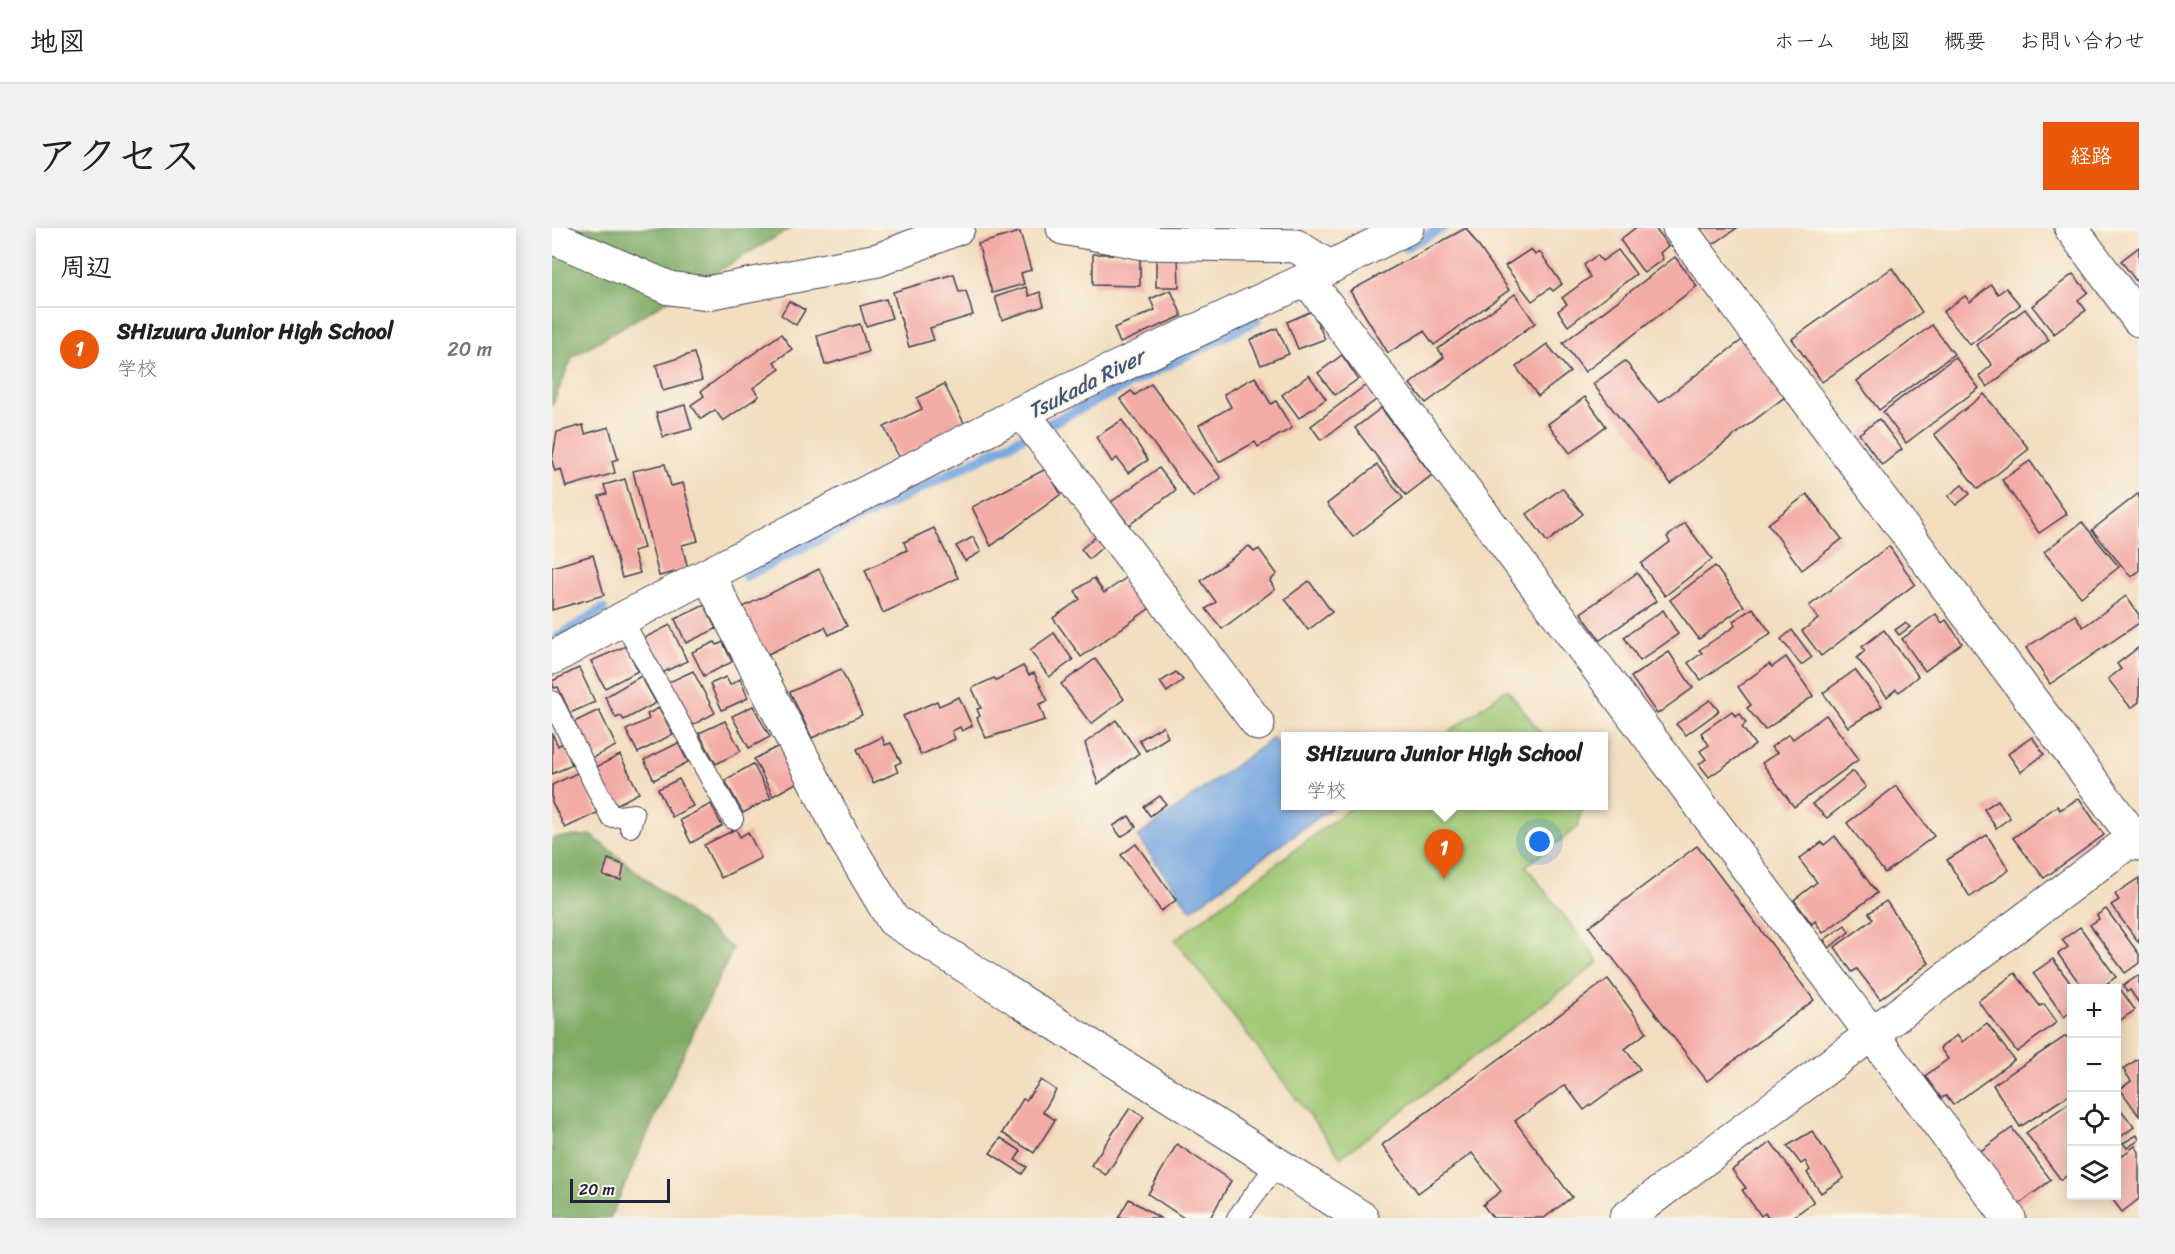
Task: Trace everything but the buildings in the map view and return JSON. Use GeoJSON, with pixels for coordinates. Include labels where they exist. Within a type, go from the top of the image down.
{"type":"FeatureCollection","features":[{"type":"Feature","properties":{"kind":"street"},"geometry":{"type":"LineString","coordinates":[[552,237],[669,288],[707,293],[878,260],[958,228]]}},
{"type":"Feature","properties":{"kind":"street"},"geometry":{"type":"LineString","coordinates":[[1063,228],[1144,243],[1296,246],[2009,1218]]}},
{"type":"Feature","properties":{"kind":"street"},"geometry":{"type":"LineString","coordinates":[[552,658],[622,619],[1022,412],[1318,273],[1407,228]]}},
{"type":"Feature","properties":{"kind":"street"},"geometry":{"type":"LineString","coordinates":[[1628,1217],[1872,1032],[2137,838],[1679,228]]}},
{"type":"Feature","properties":{"kind":"street"},"geometry":{"type":"LineString","coordinates":[[2071,228],[2139,320]]}},
{"type":"Feature","properties":{"kind":"street"},"geometry":{"type":"LineString","coordinates":[[1022,412],[1258,724]]}},
{"type":"Feature","properties":{"kind":"street"},"geometry":{"type":"LineString","coordinates":[[708,575],[843,836],[893,920],[1362,1218]]}},
{"type":"Feature","properties":{"kind":"lane"},"geometry":{"type":"LineString","coordinates":[[622,619],[733,819]]}},
{"type":"Feature","properties":{"kind":"lane"},"geometry":{"type":"LineString","coordinates":[[552,701],[610,817],[634,814],[630,827]]}},
{"type":"Feature","properties":{"kind":"lane"},"geometry":{"type":"LineString","coordinates":[[1237,1218],[1278,1163]]}},
{"type":"Feature","properties":{"kind":"green space"},"geometry":{"type":"Polygon","coordinates":[[[552,228],[791,228],[573,356],[552,406],[552,228]]]}},
{"type":"Feature","properties":{"kind":"green space"},"geometry":{"type":"Polygon","coordinates":[[[1507,689],[1540,732],[1449,732],[1507,689]]]}},
{"type":"Feature","properties":{"kind":"green space"},"geometry":{"type":"Polygon","coordinates":[[[1348,810],[1581,810],[1578,827],[1526,866],[1599,962],[1341,1157],[1175,940],[1348,810]]]}},
{"type":"Feature","properties":{"kind":"green space"},"geometry":{"type":"Polygon","coordinates":[[[591,835],[733,949],[610,1218],[552,1218],[552,838],[591,835]]]}},
{"type":"Feature","properties":{"kind":"water"},"geometry":{"type":"Polygon","coordinates":[[[1273,738],[1281,749],[1281,810],[1328,810],[1191,910],[1137,837],[1273,738]]]}},
{"type":"Feature","properties":{"kind":"waterway","name":"Tsukada River"},"geometry":{"type":"LineString","coordinates":[[1405,247],[1442,228]]}},
{"type":"Feature","properties":{"kind":"waterway","name":"Tsukada River"},"geometry":{"type":"LineString","coordinates":[[746,576],[1257,320]]}},
{"type":"Feature","properties":{"kind":"waterway","name":"Tsukada River"},"geometry":{"type":"LineString","coordinates":[[558,637],[603,609]]}},
{"type":"Feature","properties":{"kind":"place","name":"SHizuura Junior High School"},"geometry":{"type":"Point","coordinates":[1444,879]}}]}
